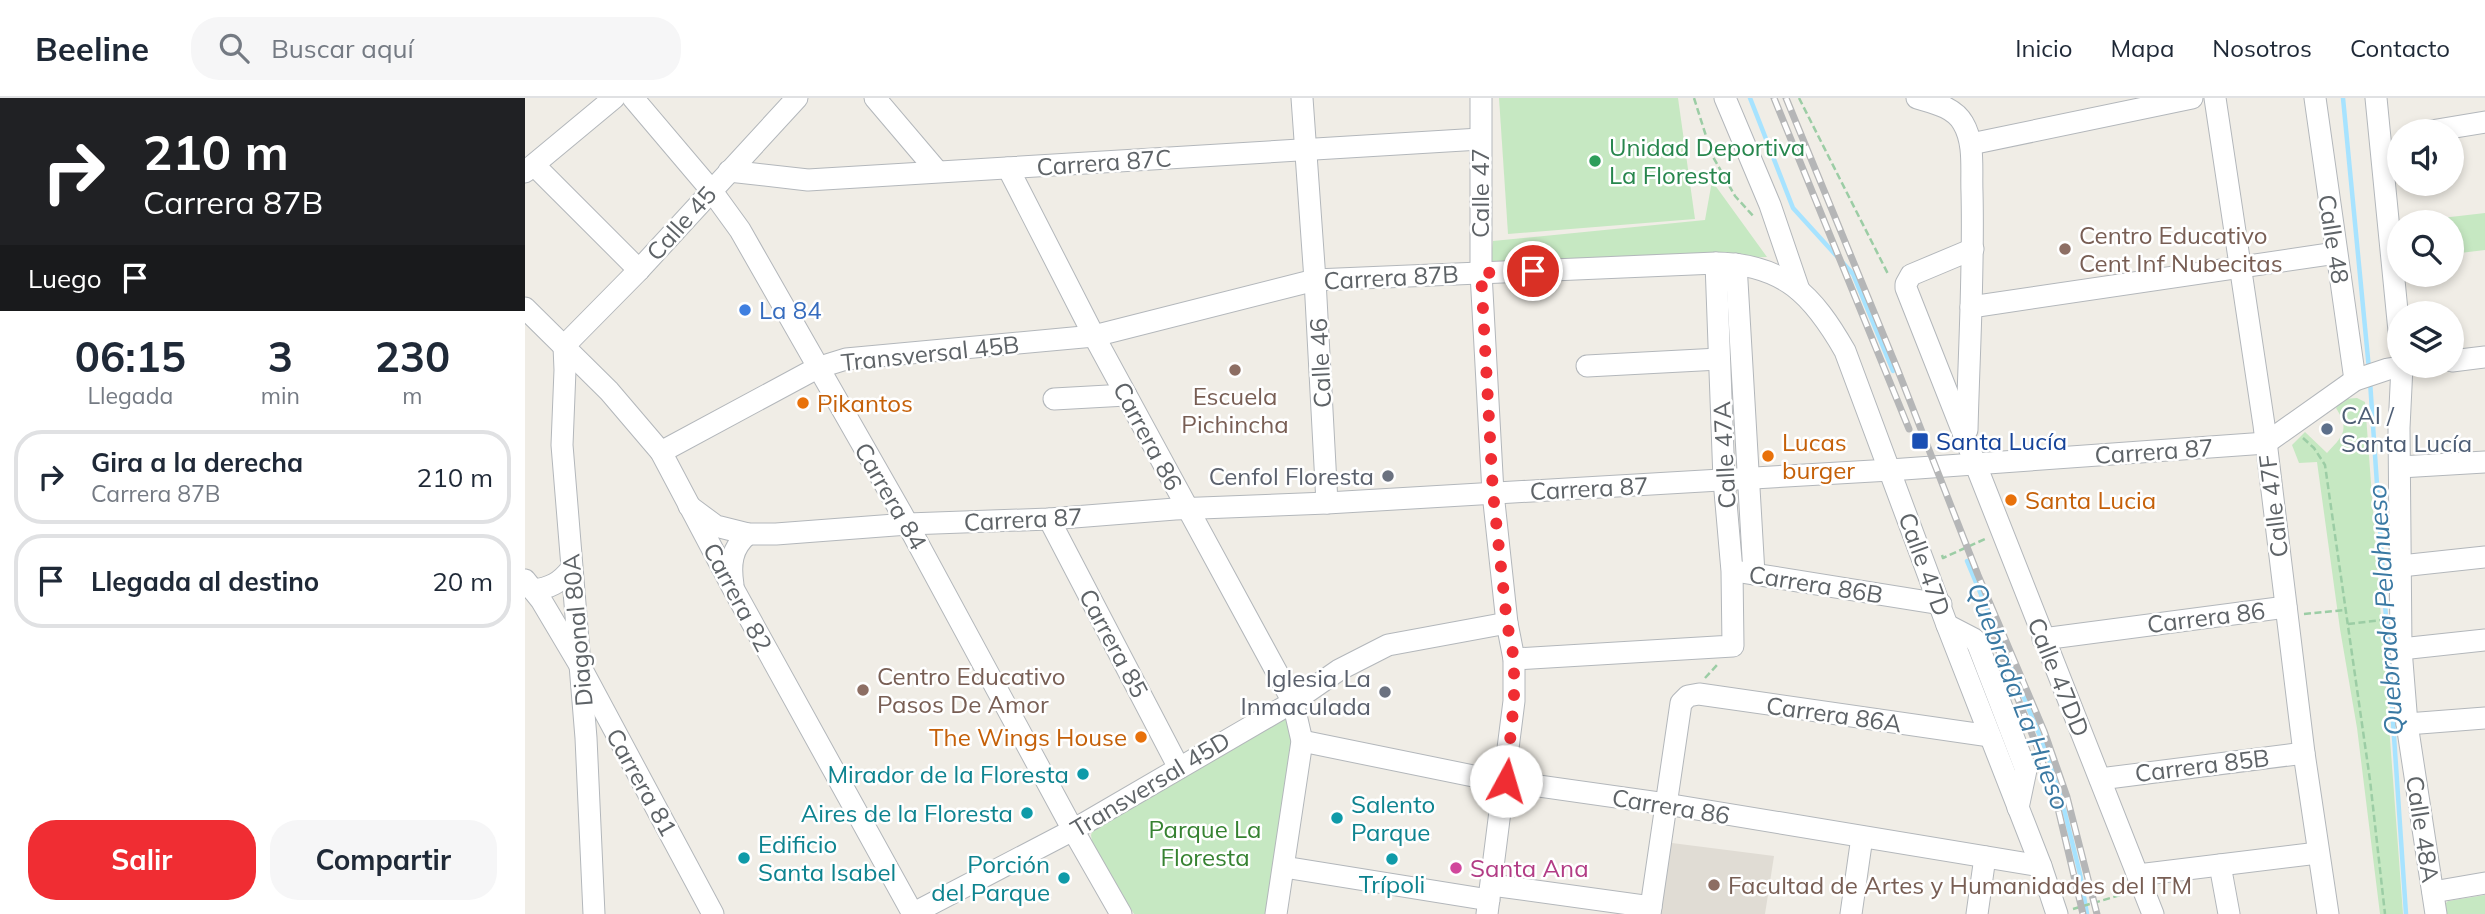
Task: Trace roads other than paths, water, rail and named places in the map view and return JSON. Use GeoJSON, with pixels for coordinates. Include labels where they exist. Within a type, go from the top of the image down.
{"type":"FeatureCollection","features":[{"type":"Feature","properties":{"kind":"street"},"geometry":{"type":"LineString","coordinates":[[614,98],[530,168],[639,270]]}},
{"type":"Feature","properties":{"kind":"street","name":"Carrera 84"},"geometry":{"type":"LineString","coordinates":[[633,98],[711,190],[740,230],[908,524],[1121,914]]}},
{"type":"Feature","properties":{"kind":"street","name":"Calle 45"},"geometry":{"type":"LineString","coordinates":[[564,346],[639,270],[797,98]]}},
{"type":"Feature","properties":{"kind":"street"},"geometry":{"type":"LineString","coordinates":[[875,98],[937,171]]}},
{"type":"Feature","properties":{"kind":"street","name":"Calle 46"},"geometry":{"type":"LineString","coordinates":[[1302,98],[1327,503]]}},
{"type":"Feature","properties":{"kind":"street","name":"Calle 47"},"geometry":{"type":"LineString","coordinates":[[1481,98],[1481,273],[1493,493],[1507,623],[1514,659],[1514,701],[1490,900]]}},
{"type":"Feature","properties":{"kind":"street"},"geometry":{"type":"LineString","coordinates":[[1725,98],[1770,205],[1799,290]]}},
{"type":"Feature","properties":{"kind":"street"},"geometry":{"type":"LineString","coordinates":[[1917,98],[1940,101]]}},
{"type":"Feature","properties":{"kind":"street"},"geometry":{"type":"LineString","coordinates":[[1971,145],[2192,98]]}},
{"type":"Feature","properties":{"kind":"street","name":"Calle 47F"},"geometry":{"type":"LineString","coordinates":[[2215,98],[2266,443],[2304,753],[2328,914]]}},
{"type":"Feature","properties":{"kind":"street","name":"Calle 48"},"geometry":{"type":"LineString","coordinates":[[2315,98],[2336,253],[2359,379]]}},
{"type":"Feature","properties":{"kind":"street"},"geometry":{"type":"LineString","coordinates":[[2376,98],[2387,129]]}},
{"type":"Feature","properties":{"kind":"street","name":"Calle 47DD"},"geometry":{"type":"LineString","coordinates":[[1940,101],[1960,119],[1971,145],[1973,249],[1967,438]]}},
{"type":"Feature","properties":{"kind":"street"},"geometry":{"type":"LineString","coordinates":[[2464,126],[2485,122]]}},
{"type":"Feature","properties":{"kind":"street","name":"Carrera 87C"},"geometry":{"type":"LineString","coordinates":[[729,171],[808,180],[1480,139]]}},
{"type":"Feature","properties":{"kind":"street","name":"Carrera 86"},"geometry":{"type":"LineString","coordinates":[[1008,168],[1094,336],[1293,702]]}},
{"type":"Feature","properties":{"kind":"street"},"geometry":{"type":"LineString","coordinates":[[2393,196],[2398,301]]}},
{"type":"Feature","properties":{"kind":"street","name":"Calle 47DD"},"geometry":{"type":"LineString","coordinates":[[1973,249],[1911,275],[1906,284],[2153,914]]}},
{"type":"Feature","properties":{"kind":"street"},"geometry":{"type":"LineString","coordinates":[[1971,307],[2336,253]]}},
{"type":"Feature","properties":{"kind":"street","name":"Calle 47D"},"geometry":{"type":"LineString","coordinates":[[1726,264],[1765,270],[1781,276],[1799,290],[1829,323],[1845,351],[1947,625],[2041,866],[2062,912]]}},
{"type":"Feature","properties":{"kind":"street","name":"Carrera 87B"},"geometry":{"type":"LineString","coordinates":[[1094,336],[1315,280],[1726,264]]}},
{"type":"Feature","properties":{"kind":"street","name":"Calle 47A"},"geometry":{"type":"LineString","coordinates":[[1514,659],[1733,646],[1733,571],[1724,480],[1720,359],[1726,264]]}},
{"type":"Feature","properties":{"kind":"street","name":"Calle 47A"},"geometry":{"type":"LineString","coordinates":[[1726,264],[1754,574]]}},
{"type":"Feature","properties":{"kind":"street","name":"Carrera 82"},"geometry":{"type":"LineString","coordinates":[[525,308],[609,391],[661,452],[913,914]]}},
{"type":"Feature","properties":{"kind":"street","name":"Transversal 45B"},"geometry":{"type":"LineString","coordinates":[[661,452],[817,368],[846,359],[1094,336]]}},
{"type":"Feature","properties":{"kind":"street","name":"Diagonal 80A"},"geometry":{"type":"LineString","coordinates":[[564,346],[562,445],[586,738],[594,914]]}},
{"type":"Feature","properties":{"kind":"street"},"geometry":{"type":"LineString","coordinates":[[2464,359],[2485,357]]}},
{"type":"Feature","properties":{"kind":"street"},"geometry":{"type":"LineString","coordinates":[[1587,366],[1720,359]]}},
{"type":"Feature","properties":{"kind":"street"},"geometry":{"type":"LineString","coordinates":[[2266,443],[2359,379],[2387,371]]}},
{"type":"Feature","properties":{"kind":"street","name":"Calle 48A"},"geometry":{"type":"LineString","coordinates":[[2400,378],[2400,649],[2407,724],[2436,914]]}},
{"type":"Feature","properties":{"kind":"street"},"geometry":{"type":"LineString","coordinates":[[1054,399],[1126,395]]}},
{"type":"Feature","properties":{"kind":"street","name":"Carrera 87"},"geometry":{"type":"LineString","coordinates":[[689,506],[716,526],[748,534],[1724,480],[2266,443]]}},
{"type":"Feature","properties":{"kind":"street"},"geometry":{"type":"LineString","coordinates":[[2400,467],[2485,463]]}},
{"type":"Feature","properties":{"kind":"street","name":"Carrera 85"},"geometry":{"type":"LineString","coordinates":[[1049,519],[1179,768]]}},
{"type":"Feature","properties":{"kind":"street"},"geometry":{"type":"LineString","coordinates":[[734,590],[732,560],[738,542],[748,534]]}},
{"type":"Feature","properties":{"kind":"street"},"geometry":{"type":"LineString","coordinates":[[2401,566],[2485,558]]}},
{"type":"Feature","properties":{"kind":"street"},"geometry":{"type":"LineString","coordinates":[[529,585],[548,588],[562,581],[571,569]]}},
{"type":"Feature","properties":{"kind":"street","name":"Carrera 86B"},"geometry":{"type":"LineString","coordinates":[[1733,571],[1941,604]]}},
{"type":"Feature","properties":{"kind":"street","name":"Carrera 81"},"geometry":{"type":"LineString","coordinates":[[529,585],[579,664],[713,914]]}},
{"type":"Feature","properties":{"kind":"street","name":"Carrera 86"},"geometry":{"type":"LineString","coordinates":[[2043,639],[2286,611]]}},
{"type":"Feature","properties":{"kind":"street","name":"Transversal 45D"},"geometry":{"type":"LineString","coordinates":[[913,914],[1073,830],[1293,702],[1339,670],[1388,645],[1507,623]]}},
{"type":"Feature","properties":{"kind":"street"},"geometry":{"type":"LineString","coordinates":[[1947,625],[1974,639],[1978,645],[2025,770],[2018,808]]}},
{"type":"Feature","properties":{"kind":"street"},"geometry":{"type":"LineString","coordinates":[[2400,649],[2485,640]]}},
{"type":"Feature","properties":{"kind":"street","name":"Carrera 86A"},"geometry":{"type":"LineString","coordinates":[[1666,804],[1685,699],[1699,694],[1990,736]]}},
{"type":"Feature","properties":{"kind":"street"},"geometry":{"type":"LineString","coordinates":[[1276,914],[1302,741],[1293,702]]}},
{"type":"Feature","properties":{"kind":"street"},"geometry":{"type":"LineString","coordinates":[[2407,724],[2485,718]]}},
{"type":"Feature","properties":{"kind":"street","name":"Carrera 86"},"geometry":{"type":"LineString","coordinates":[[1302,741],[1506,781],[1666,804],[2041,866]]}},
{"type":"Feature","properties":{"kind":"street","name":"Carrera 85B"},"geometry":{"type":"LineString","coordinates":[[2100,779],[2304,753]]}},
{"type":"Feature","properties":{"kind":"street"},"geometry":{"type":"LineString","coordinates":[[1284,867],[1490,900],[1650,910],[1666,804]]}},
{"type":"Feature","properties":{"kind":"street"},"geometry":{"type":"LineString","coordinates":[[1851,914],[1862,837]]}},
{"type":"Feature","properties":{"kind":"street"},"geometry":{"type":"LineString","coordinates":[[2139,875],[2318,853]]}},
{"type":"Feature","properties":{"kind":"street"},"geometry":{"type":"LineString","coordinates":[[1977,914],[1985,857]]}},
{"type":"Feature","properties":{"kind":"street"},"geometry":{"type":"LineString","coordinates":[[2220,864],[2229,914]]}},
{"type":"Feature","properties":{"kind":"street"},"geometry":{"type":"LineString","coordinates":[[2433,892],[2485,883]]}},
{"type":"Feature","properties":{"kind":"waterway","name":"Quebrada La Hueso"},"geometry":{"type":"LineString","coordinates":[[1750,98],[1793,208],[1853,274],[1893,371]]}},
{"type":"Feature","properties":{"kind":"waterway","name":"Quebrada Pelahueso"},"geometry":{"type":"LineString","coordinates":[[2343,98],[2369,369]]}},
{"type":"Feature","properties":{"kind":"waterway","name":"Quebrada Pelahueso"},"geometry":{"type":"LineString","coordinates":[[2370,381],[2406,914]]}},
{"type":"Feature","properties":{"kind":"waterway","name":"Quebrada La Hueso"},"geometry":{"type":"LineString","coordinates":[[1967,561],[2047,753],[2060,793],[2087,914]]}},
{"type":"Feature","properties":{"kind":"railway"},"geometry":{"type":"LineString","coordinates":[[1774,98],[1909,429]]}},
{"type":"Feature","properties":{"kind":"railway"},"geometry":{"type":"LineString","coordinates":[[1786,98],[1897,368],[1978,575],[2044,731],[2067,797],[2097,914]]}},
{"type":"Feature","properties":{"kind":"railway"},"geometry":{"type":"LineString","coordinates":[[1985,617],[2056,800],[2083,914]]}},
{"type":"Feature","properties":{"kind":"place","name":"Unidad Deportiva La Floresta"},"geometry":{"type":"Point","coordinates":[1595,161]}},
{"type":"Feature","properties":{"kind":"place","name":"Centro Educativo Cent Inf Nubecitas"},"geometry":{"type":"Point","coordinates":[2065,249]}},
{"type":"Feature","properties":{"kind":"place","name":"La 84"},"geometry":{"type":"Point","coordinates":[745,310]}},
{"type":"Feature","properties":{"kind":"place","name":"Escuela Pichincha"},"geometry":{"type":"Point","coordinates":[1235,370]}},
{"type":"Feature","properties":{"kind":"place","name":"Pikantos"},"geometry":{"type":"Point","coordinates":[803,403]}},
{"type":"Feature","properties":{"kind":"place","name":"CAI / Santa Lucía"},"geometry":{"type":"Point","coordinates":[2327,429]}},
{"type":"Feature","properties":{"kind":"place","name":"Santa Lucía"},"geometry":{"type":"Point","coordinates":[1920,441]}},
{"type":"Feature","properties":{"kind":"place","name":"Lucas burger"},"geometry":{"type":"Point","coordinates":[1768,456]}},
{"type":"Feature","properties":{"kind":"place","name":"Cenfol Floresta"},"geometry":{"type":"Point","coordinates":[1388,476]}},
{"type":"Feature","properties":{"kind":"place","name":"Santa Lucia"},"geometry":{"type":"Point","coordinates":[2011,500]}},
{"type":"Feature","properties":{"kind":"place","name":"Centro Educativo Pasos De Amor"},"geometry":{"type":"Point","coordinates":[863,690]}},
{"type":"Feature","properties":{"kind":"place","name":"Iglesia La Inmaculada"},"geometry":{"type":"Point","coordinates":[1385,692]}},
{"type":"Feature","properties":{"kind":"place","name":"The Wings House"},"geometry":{"type":"Point","coordinates":[1141,737]}},
{"type":"Feature","properties":{"kind":"place","name":"Mirador de la Floresta"},"geometry":{"type":"Point","coordinates":[1083,774]}},
{"type":"Feature","properties":{"kind":"place","name":"Aires de la Floresta"},"geometry":{"type":"Point","coordinates":[1027,813]}},
{"type":"Feature","properties":{"kind":"place","name":"Salento Parque"},"geometry":{"type":"Point","coordinates":[1337,818]}},
{"type":"Feature","properties":{"kind":"place","name":"Edificio Santa Isabel"},"geometry":{"type":"Point","coordinates":[744,858]}},
{"type":"Feature","properties":{"kind":"place","name":"Trípoli"},"geometry":{"type":"Point","coordinates":[1392,859]}},
{"type":"Feature","properties":{"kind":"place","name":"Santa Ana"},"geometry":{"type":"Point","coordinates":[1456,868]}},
{"type":"Feature","properties":{"kind":"place","name":"Porción del Parque"},"geometry":{"type":"Point","coordinates":[1064,878]}},
{"type":"Feature","properties":{"kind":"place","name":"Facultad de Artes y Humanidades del ITM"},"geometry":{"type":"Point","coordinates":[1714,885]}},
{"type":"Feature","properties":{"kind":"park label","name":"Parque La Floresta"},"geometry":{"type":"Point","coordinates":[1205,843]}}]}
